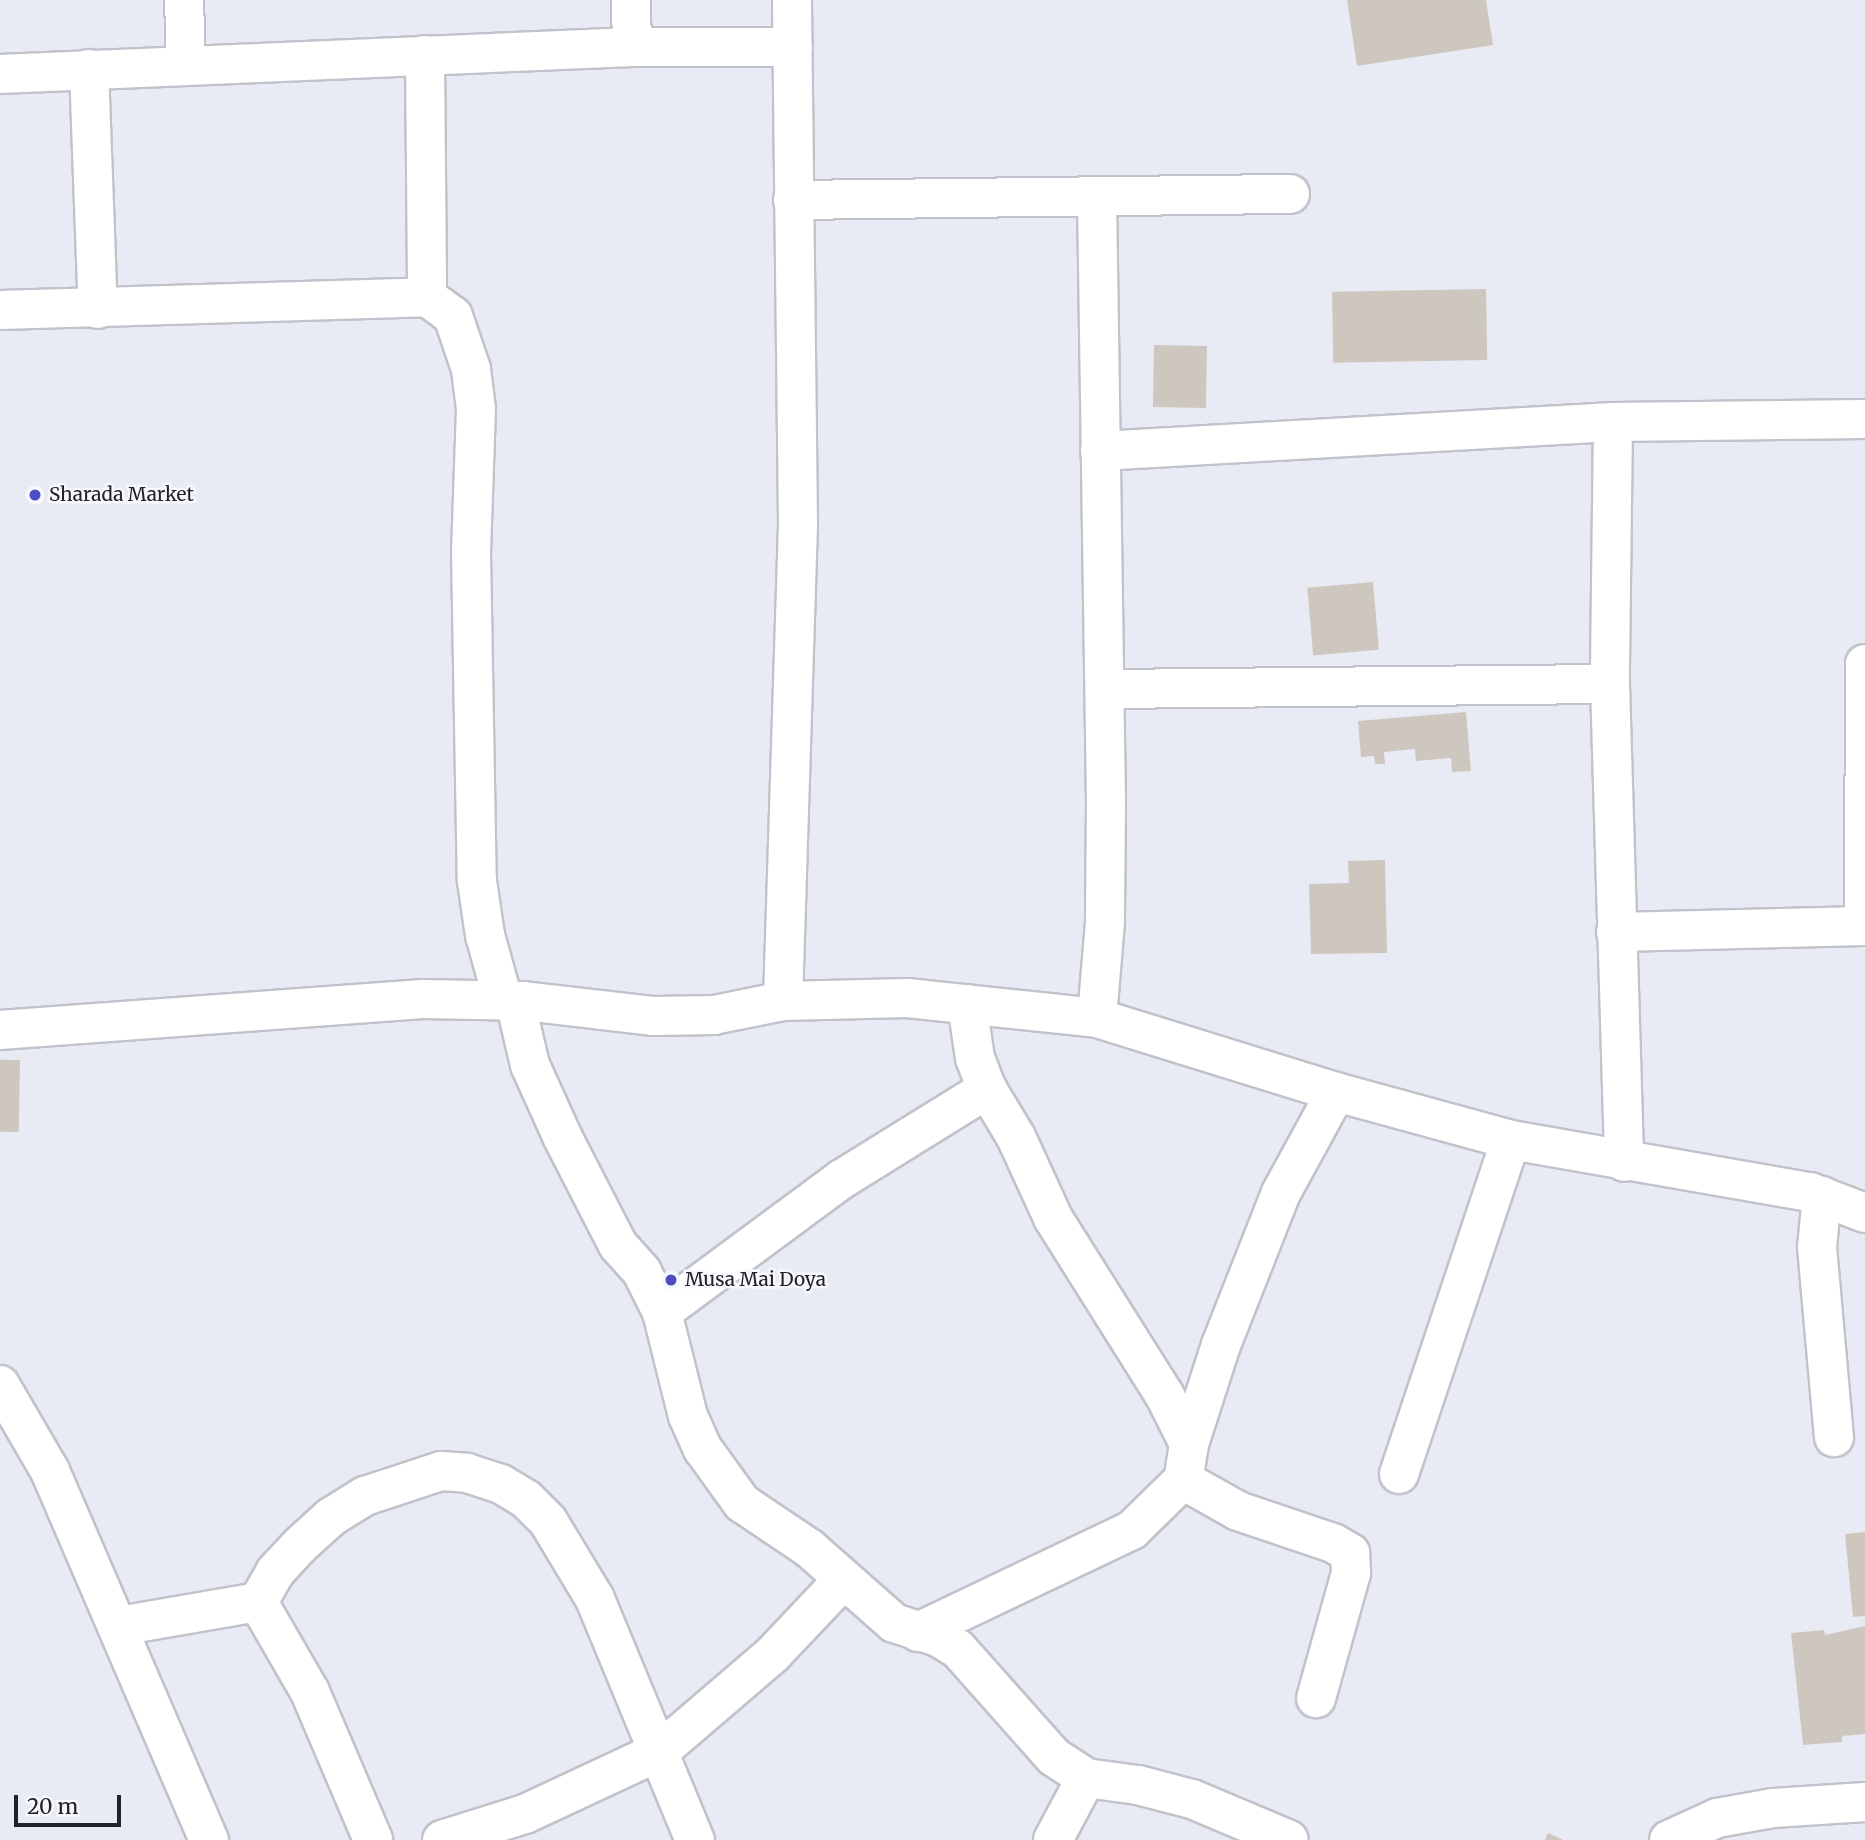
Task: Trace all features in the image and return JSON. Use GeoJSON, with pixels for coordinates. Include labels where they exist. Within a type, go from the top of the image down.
{"type":"FeatureCollection","features":[{"type":"Feature","properties":{"kind":"street"},"geometry":{"type":"LineString","coordinates":[[184,0],[186,63]]}},
{"type":"Feature","properties":{"kind":"street"},"geometry":{"type":"LineString","coordinates":[[631,0],[632,47]]}},
{"type":"Feature","properties":{"kind":"street"},"geometry":{"type":"LineString","coordinates":[[783,1001],[798,524],[792,0]]}},
{"type":"Feature","properties":{"kind":"street"},"geometry":{"type":"LineString","coordinates":[[0,74],[186,63],[632,47],[793,47]]}},
{"type":"Feature","properties":{"kind":"street"},"geometry":{"type":"LineString","coordinates":[[425,55],[427,297]]}},
{"type":"Feature","properties":{"kind":"street"},"geometry":{"type":"LineString","coordinates":[[89,69],[98,309]]}},
{"type":"Feature","properties":{"kind":"street"},"geometry":{"type":"LineString","coordinates":[[793,200],[1290,194]]}},
{"type":"Feature","properties":{"kind":"street"},"geometry":{"type":"LineString","coordinates":[[1097,196],[1105,689],[1105,922],[1097,1018]]}},
{"type":"Feature","properties":{"kind":"street"},"geometry":{"type":"LineString","coordinates":[[0,310],[427,297],[453,316],[461,333],[476,409],[471,551],[477,881],[485,935],[530,1065],[563,1139],[618,1245],[642,1272],[663,1312],[688,1416],[725,1482],[742,1503],[809,1548],[894,1623],[958,1648],[1054,1757],[1086,1778],[1138,1785],[1192,1799],[1289,1840]]}},
{"type":"Feature","properties":{"kind":"street"},"geometry":{"type":"LineString","coordinates":[[1100,451],[1613,422],[1865,419]]}},
{"type":"Feature","properties":{"kind":"street"},"geometry":{"type":"LineString","coordinates":[[1613,422],[1610,684],[1624,1162]]}},
{"type":"Feature","properties":{"kind":"street"},"geometry":{"type":"LineString","coordinates":[[1616,932],[1864,926],[1865,664]]}},
{"type":"Feature","properties":{"kind":"street"},"geometry":{"type":"LineString","coordinates":[[1105,689],[1610,684]]}},
{"type":"Feature","properties":{"kind":"street"},"geometry":{"type":"LineString","coordinates":[[0,1030],[321,1004],[509,1000],[654,1016],[714,1015],[783,1001],[907,998],[1097,1018],[1336,1092],[1511,1140],[1849,1200],[1817,1247],[1834,1437]]}},
{"type":"Feature","properties":{"kind":"street"},"geometry":{"type":"LineString","coordinates":[[967,1004],[975,1059],[987,1089],[1016,1137],[1053,1218],[1164,1394],[1186,1462],[1238,1511],[1333,1543],[1350,1553],[1351,1573],[1316,1698]]}},
{"type":"Feature","properties":{"kind":"street"},"geometry":{"type":"LineString","coordinates":[[663,1312],[842,1179],[987,1089]]}},
{"type":"Feature","properties":{"kind":"street"},"geometry":{"type":"LineString","coordinates":[[918,1632],[1132,1530],[1186,1462],[1221,1345],[1281,1193],[1336,1092]]}},
{"type":"Feature","properties":{"kind":"street"},"geometry":{"type":"LineString","coordinates":[[1399,1474],[1511,1140]]}},
{"type":"Feature","properties":{"kind":"street"},"geometry":{"type":"LineString","coordinates":[[0,1385],[50,1471],[209,1840]]}},
{"type":"Feature","properties":{"kind":"street"},"geometry":{"type":"LineString","coordinates":[[258,1602],[275,1572],[299,1546],[331,1517],[365,1496],[441,1471],[467,1473],[501,1484],[526,1499],[548,1521],[595,1599],[695,1840]]}},
{"type":"Feature","properties":{"kind":"street"},"geometry":{"type":"LineString","coordinates":[[442,1840],[525,1814],[660,1751],[773,1654],[844,1579]]}},
{"type":"Feature","properties":{"kind":"street"},"geometry":{"type":"LineString","coordinates":[[119,1626],[258,1602]]}},
{"type":"Feature","properties":{"kind":"street"},"geometry":{"type":"LineString","coordinates":[[258,1602],[310,1692],[373,1840]]}},
{"type":"Feature","properties":{"kind":"street"},"geometry":{"type":"LineString","coordinates":[[1053,1840],[1086,1778]]}},
{"type":"Feature","properties":{"kind":"street"},"geometry":{"type":"LineString","coordinates":[[1669,1840],[1717,1818],[1773,1808],[1865,1802]]}},
{"type":"Feature","properties":{"kind":"building"},"geometry":{"type":"Polygon","coordinates":[[[1347,0],[1486,0],[1493,45],[1357,66],[1347,0]]]}},
{"type":"Feature","properties":{"kind":"building"},"geometry":{"type":"Polygon","coordinates":[[[1486,289],[1487,360],[1333,363],[1332,292],[1486,289]]]}},
{"type":"Feature","properties":{"kind":"building"},"geometry":{"type":"Polygon","coordinates":[[[1154,345],[1207,346],[1206,408],[1153,407],[1154,345]]]}},
{"type":"Feature","properties":{"kind":"building"},"geometry":{"type":"Polygon","coordinates":[[[1373,582],[1379,650],[1313,655],[1307,588],[1373,582]]]}},
{"type":"Feature","properties":{"kind":"building"},"geometry":{"type":"Polygon","coordinates":[[[1466,712],[1471,771],[1452,772],[1451,758],[1416,761],[1415,749],[1384,752],[1385,764],[1375,764],[1374,756],[1361,757],[1358,721],[1466,712]]]}},
{"type":"Feature","properties":{"kind":"building"},"geometry":{"type":"Polygon","coordinates":[[[1385,860],[1387,953],[1311,954],[1309,884],[1349,883],[1348,861],[1385,860]]]}},
{"type":"Feature","properties":{"kind":"building"},"geometry":{"type":"Polygon","coordinates":[[[0,1060],[20,1060],[19,1132],[0,1132],[0,1060]]]}},
{"type":"Feature","properties":{"kind":"building"},"geometry":{"type":"Polygon","coordinates":[[[1865,1532],[1865,1616],[1853,1617],[1845,1534],[1865,1532]]]}},
{"type":"Feature","properties":{"kind":"building"},"geometry":{"type":"Polygon","coordinates":[[[1865,1626],[1865,1734],[1842,1736],[1842,1742],[1803,1745],[1791,1633],[1824,1630],[1825,1635],[1865,1626]]]}},
{"type":"Feature","properties":{"kind":"building"},"geometry":{"type":"Polygon","coordinates":[[[1548,1833],[1563,1840],[1545,1840],[1548,1833]]]}},
{"type":"Feature","properties":{"kind":"place","name":"Sharada Market"},"geometry":{"type":"Point","coordinates":[35,495]}},
{"type":"Feature","properties":{"kind":"place","name":"Musa Mai Doya"},"geometry":{"type":"Point","coordinates":[671,1280]}}]}
